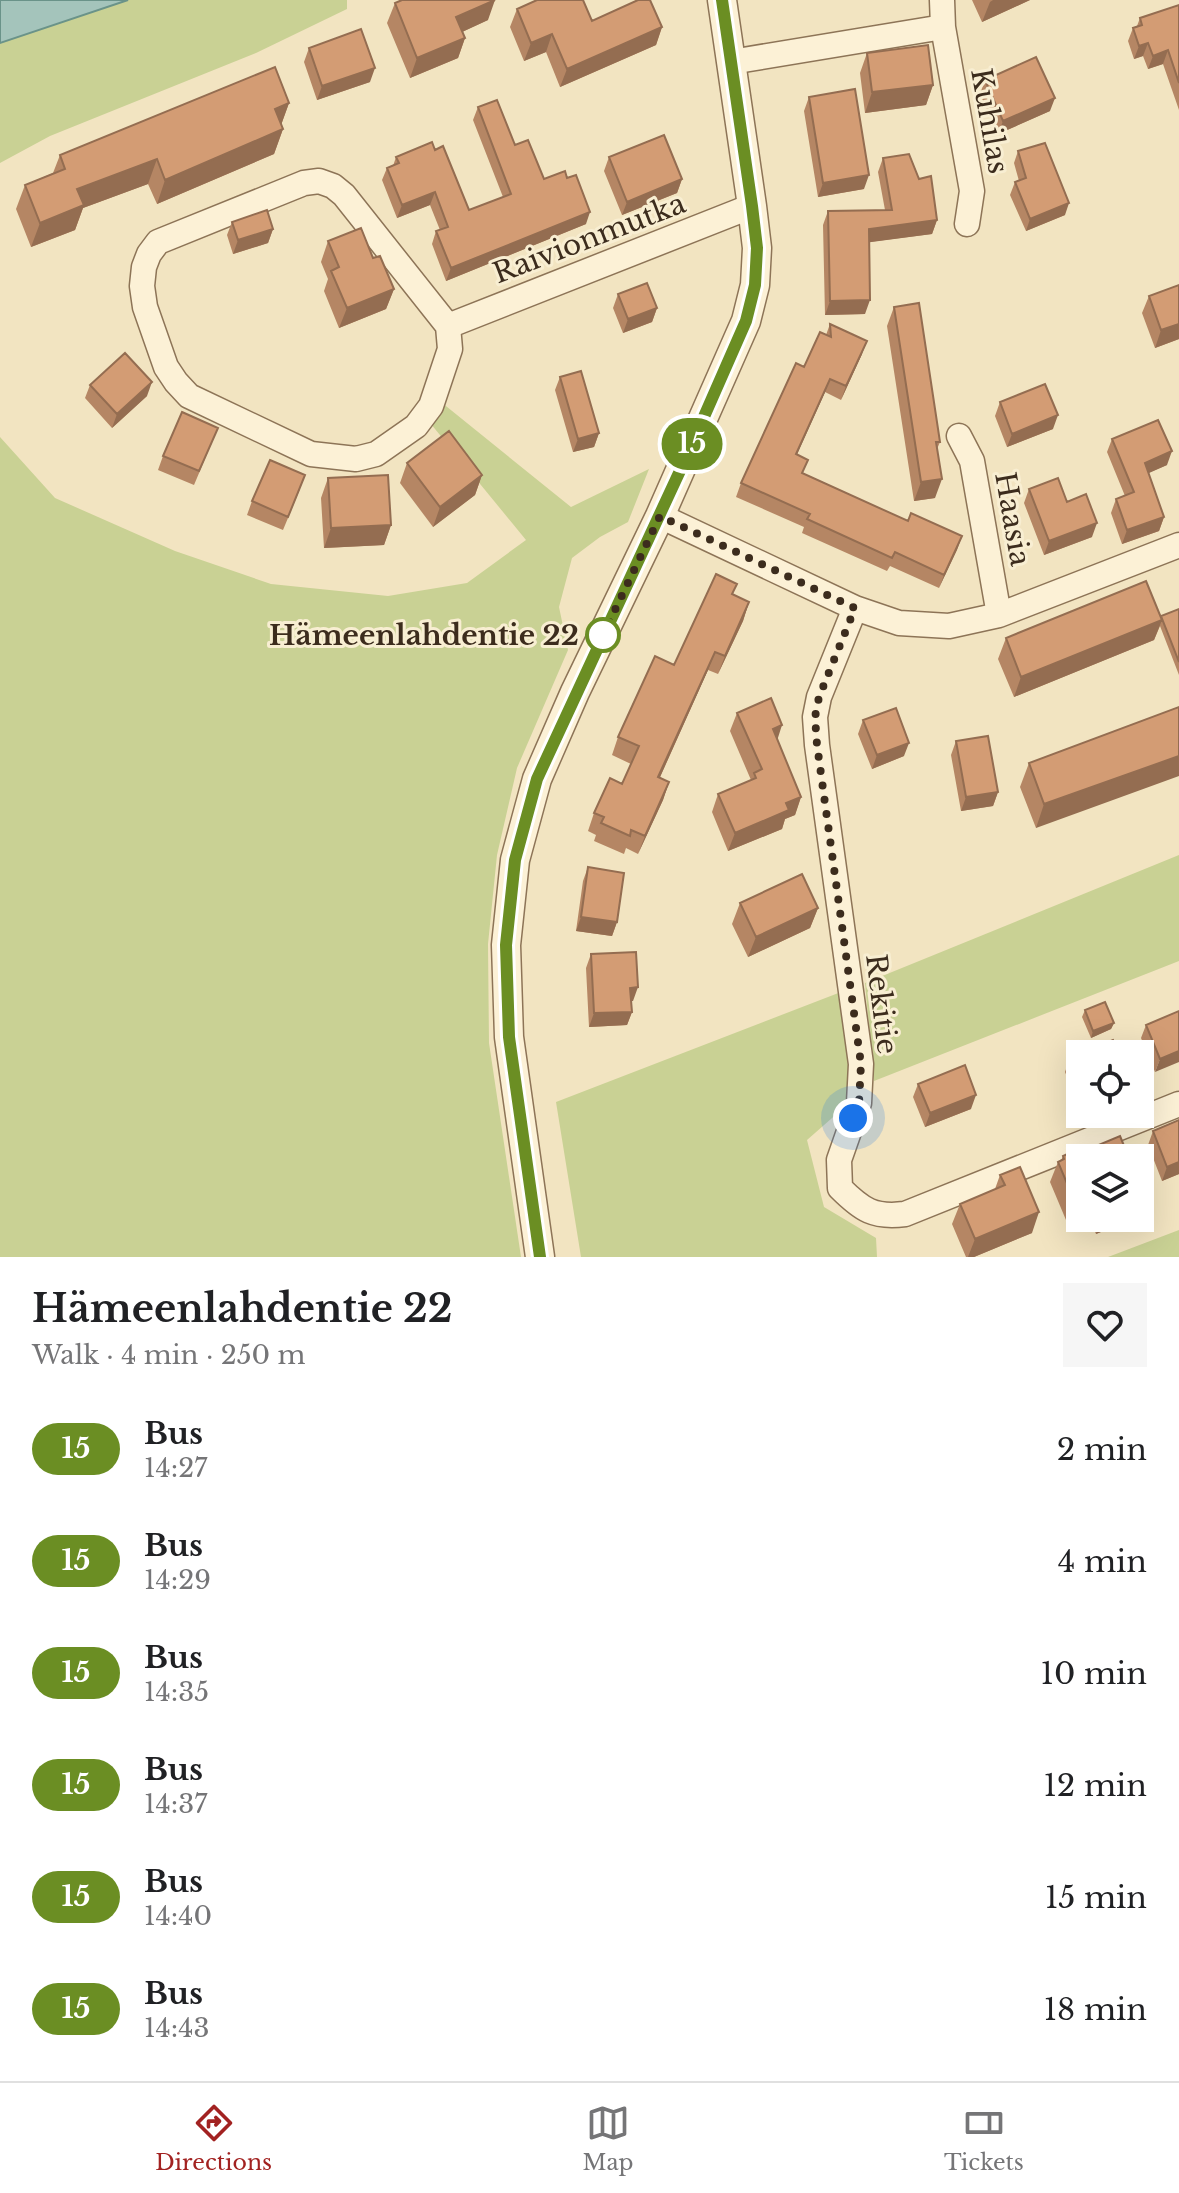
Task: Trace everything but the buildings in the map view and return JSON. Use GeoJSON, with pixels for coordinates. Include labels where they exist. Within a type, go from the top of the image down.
{"type":"FeatureCollection","features":[{"type":"Feature","properties":{"kind":"street"},"geometry":{"type":"LineString","coordinates":[[540,1257],[509,1037],[506,945],[515,860],[537,779],[575,692],[660,516],[746,321],[755,285],[757,248],[722,0]]}},
{"type":"Feature","properties":{"kind":"street","name":"Kuhilas"},"geometry":{"type":"LineString","coordinates":[[942,0],[943,27],[972,191],[967,224]]}},
{"type":"Feature","properties":{"kind":"street"},"geometry":{"type":"LineString","coordinates":[[731,62],[943,27]]}},
{"type":"Feature","properties":{"kind":"street"},"geometry":{"type":"LineString","coordinates":[[319,181],[333,186],[344,195],[448,326],[450,349],[431,406],[416,426],[376,454],[356,459],[311,454],[189,396],[176,382],[166,367],[145,307],[142,286],[144,267],[158,242],[176,233],[304,183],[319,181]]}},
{"type":"Feature","properties":{"kind":"street","name":"Raivionmutka"},"geometry":{"type":"LineString","coordinates":[[448,326],[752,206]]}},
{"type":"Feature","properties":{"kind":"street","name":"Haasia"},"geometry":{"type":"LineString","coordinates":[[959,436],[972,461],[999,615]]}},
{"type":"Feature","properties":{"kind":"street"},"geometry":{"type":"LineString","coordinates":[[660,516],[855,608],[899,623],[949,626],[999,615],[1179,545]]}},
{"type":"Feature","properties":{"kind":"street","name":"Rekitie"},"geometry":{"type":"LineString","coordinates":[[855,608],[819,697],[815,717],[861,1064],[859,1103],[839,1160],[840,1188],[859,1208],[886,1216],[905,1214],[1179,1104]]}},
{"type":"Feature","properties":{"kind":"green space"},"geometry":{"type":"Polygon","coordinates":[[[128,0],[347,0],[347,9],[256,53],[50,136],[0,163],[0,43],[128,0]]]}},
{"type":"Feature","properties":{"kind":"green space"},"geometry":{"type":"Polygon","coordinates":[[[436,398],[571,507],[649,469],[628,522],[600,537],[572,558],[559,607],[568,650],[517,768],[497,855],[488,944],[489,1043],[521,1257],[0,1257],[0,437],[55,498],[175,551],[271,584],[388,596],[467,583],[526,540],[426,418],[436,398]]]}},
{"type":"Feature","properties":{"kind":"green space"},"geometry":{"type":"Polygon","coordinates":[[[1179,855],[1179,961],[874,1081],[865,983],[1179,855]]]}},
{"type":"Feature","properties":{"kind":"green space"},"geometry":{"type":"Polygon","coordinates":[[[841,992],[849,1062],[848,1104],[807,1140],[824,1207],[876,1238],[877,1257],[581,1257],[556,1102],[841,992]]]}},
{"type":"Feature","properties":{"kind":"green space"},"geometry":{"type":"Polygon","coordinates":[[[1179,1230],[1179,1257],[1108,1257],[1179,1230]]]}},
{"type":"Feature","properties":{"kind":"water"},"geometry":{"type":"Polygon","coordinates":[[[0,0],[128,0],[0,43],[0,0]]]}},
{"type":"Feature","properties":{"kind":"bus line","name":"15"},"geometry":{"type":"LineString","coordinates":[[540,1257],[509,1037],[506,945],[515,860],[537,779],[685,460],[746,321],[755,285],[757,248],[722,0]]}},
{"type":"Feature","properties":{"kind":"place","name":"Hämeenlahdentie 22"},"geometry":{"type":"Point","coordinates":[603,635]}},
{"type":"Feature","properties":{"kind":"route"},"geometry":{"type":"LineString","coordinates":[[603,635],[660,516],[855,608],[819,697],[815,717],[861,1064],[859,1103],[853,1118]]}}]}
